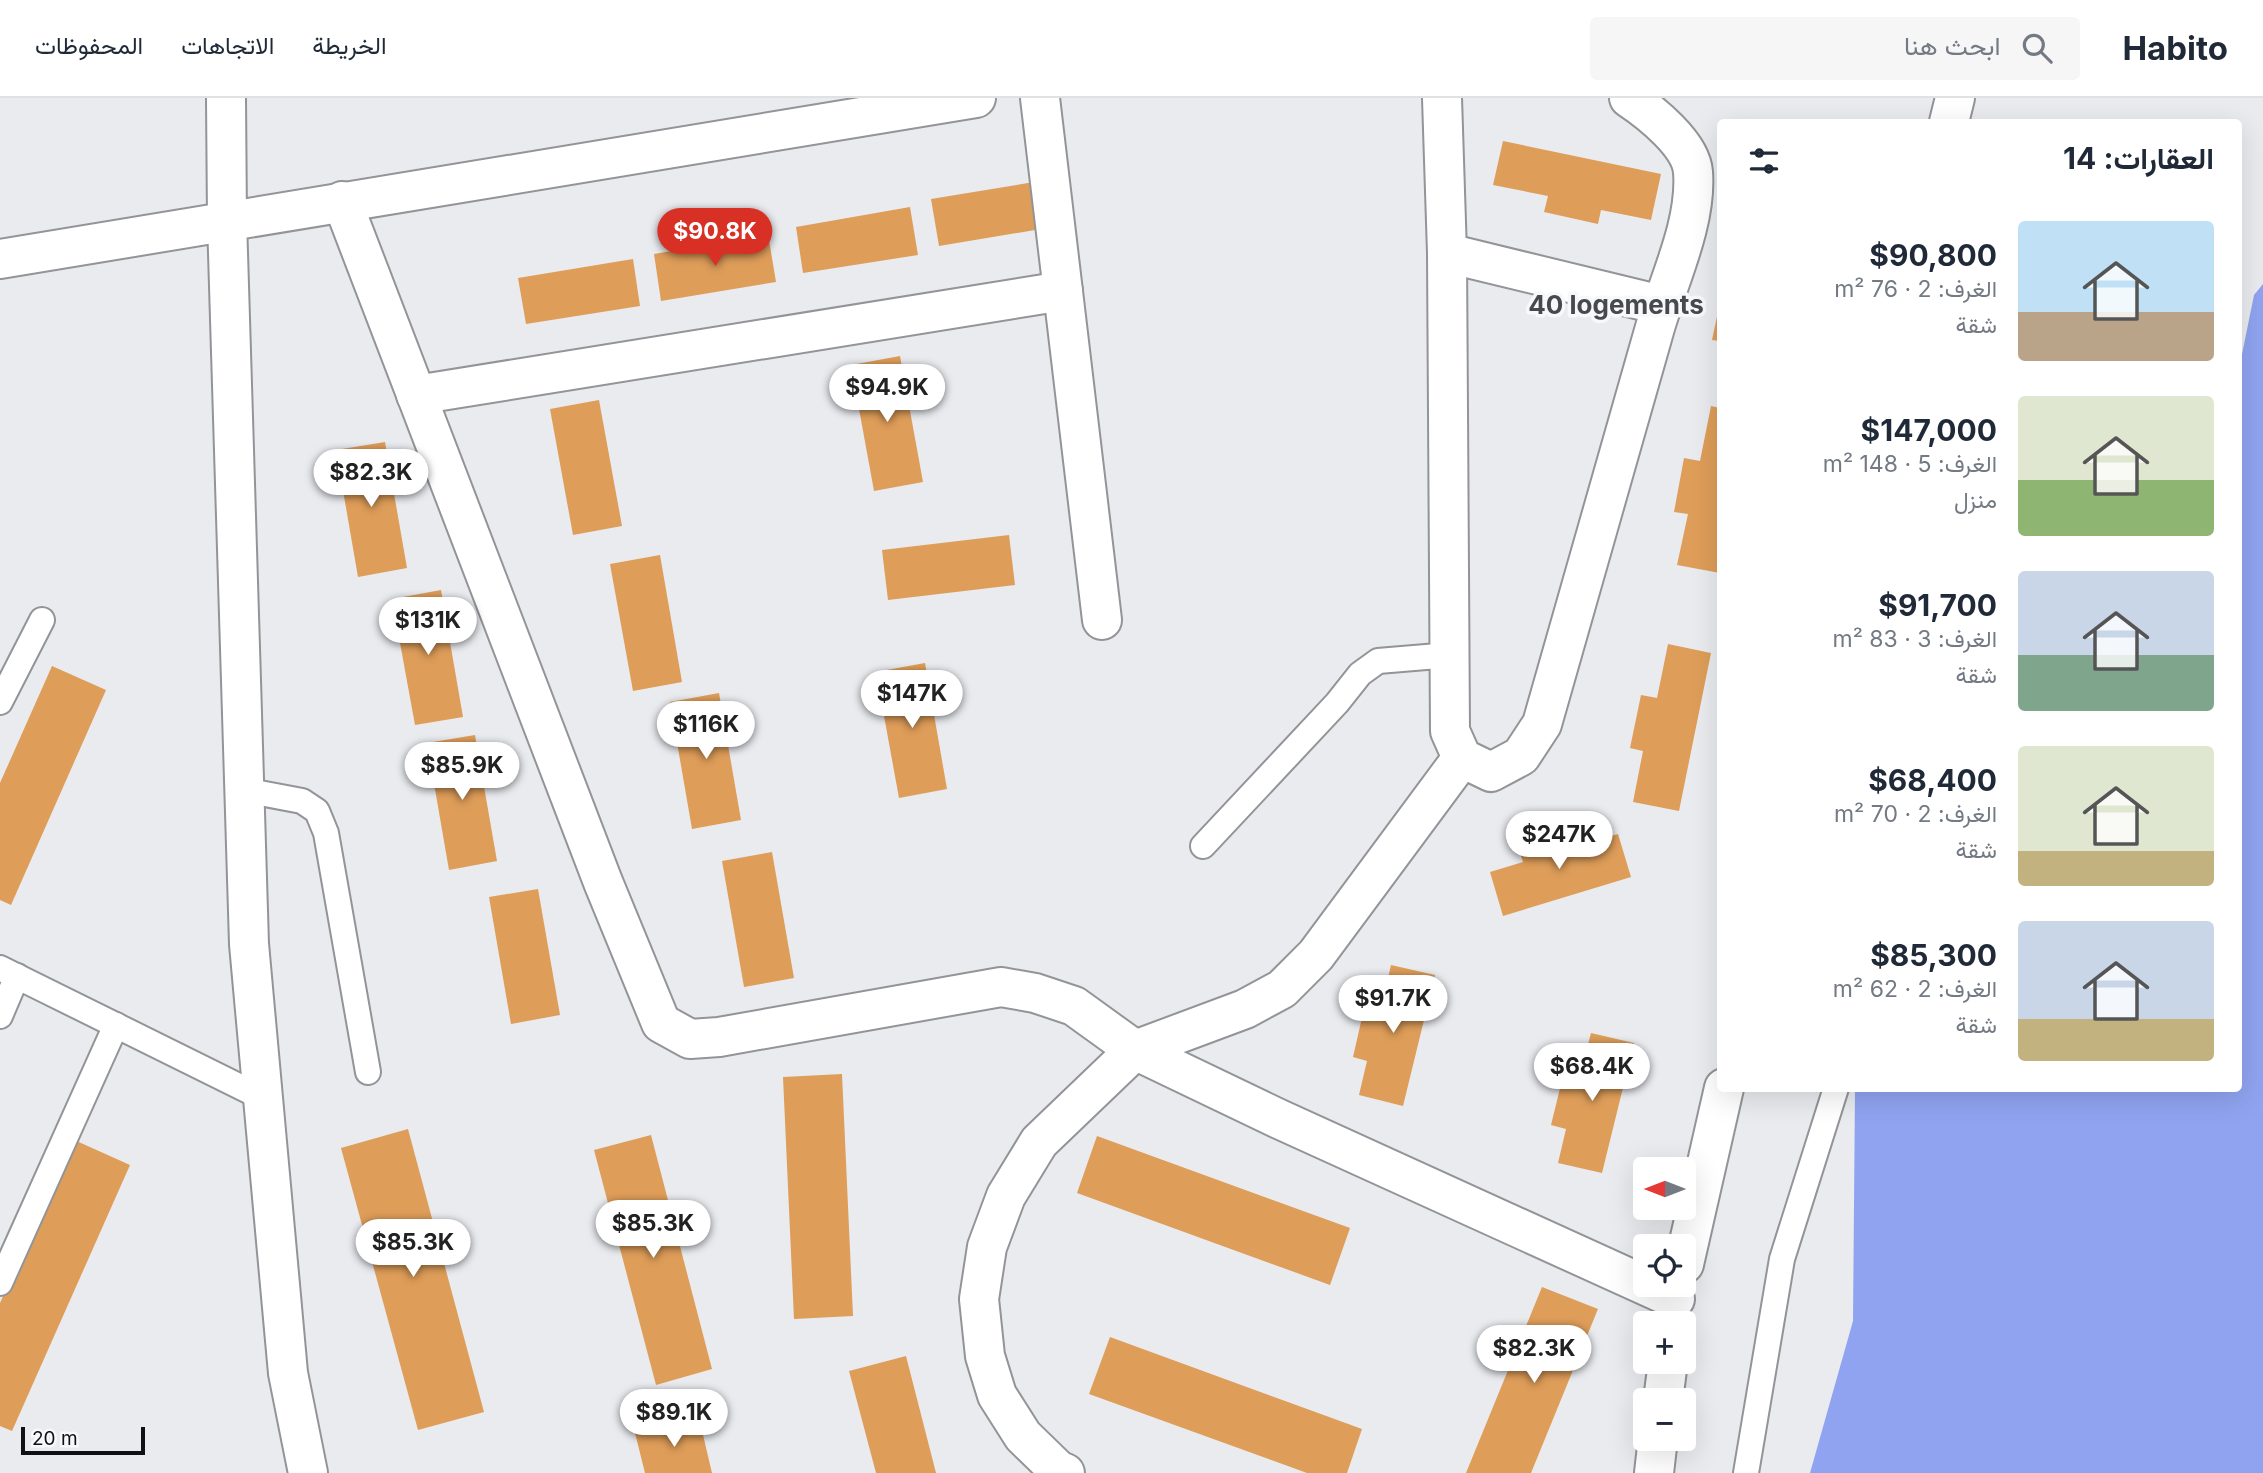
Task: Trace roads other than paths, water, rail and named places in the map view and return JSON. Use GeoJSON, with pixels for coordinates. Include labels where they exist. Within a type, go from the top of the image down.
{"type":"FeatureCollection","features":[{"type":"Feature","properties":{"kind":"street"},"geometry":{"type":"LineString","coordinates":[[226,98],[227,220],[250,944],[288,1373],[308,1473]]}},
{"type":"Feature","properties":{"kind":"street"},"geometry":{"type":"LineString","coordinates":[[0,259],[975,98]]}},
{"type":"Feature","properties":{"kind":"street"},"geometry":{"type":"LineString","coordinates":[[1040,98],[1102,620]]}},
{"type":"Feature","properties":{"kind":"street"},"geometry":{"type":"LineString","coordinates":[[1442,98],[1447,253],[1450,731],[1462,758],[1491,772],[1521,755],[1542,724],[1661,305],[1690,218],[1693,169],[1677,138],[1629,98]]}},
{"type":"Feature","properties":{"kind":"street"},"geometry":{"type":"LineString","coordinates":[[1950,119],[1955,98]]}},
{"type":"Feature","properties":{"kind":"street"},"geometry":{"type":"LineString","coordinates":[[342,201],[603,882],[661,1023],[690,1039],[719,1037],[1001,987],[1035,993],[1074,1006],[1135,1049],[1279,1119],[1633,1274]]}},
{"type":"Feature","properties":{"kind":"street"},"geometry":{"type":"LineString","coordinates":[[1447,253],[1661,305]]}},
{"type":"Feature","properties":{"kind":"street"},"geometry":{"type":"LineString","coordinates":[[416,395],[1063,291]]}},
{"type":"Feature","properties":{"kind":"street"},"geometry":{"type":"LineString","coordinates":[[1060,1472],[1023,1436],[997,1395],[985,1356],[979,1298],[987,1247],[1006,1196],[1039,1142],[1135,1049],[1245,1009],[1282,989],[1317,954],[1462,758]]}},
{"type":"Feature","properties":{"kind":"street"},"geometry":{"type":"LineString","coordinates":[[1691,1234],[1723,1092]]}},
{"type":"Feature","properties":{"kind":"street"},"geometry":{"type":"LineString","coordinates":[[1654,1473],[1657,1451]]}},
{"type":"Feature","properties":{"kind":"lane"},"geometry":{"type":"LineString","coordinates":[[0,702],[42,620]]}},
{"type":"Feature","properties":{"kind":"lane"},"geometry":{"type":"LineString","coordinates":[[1203,846],[1337,703],[1360,674],[1378,660],[1450,655]]}},
{"type":"Feature","properties":{"kind":"lane"},"geometry":{"type":"LineString","coordinates":[[244,790],[302,801],[317,811],[326,832],[368,1072]]}},
{"type":"Feature","properties":{"kind":"lane"},"geometry":{"type":"LineString","coordinates":[[0,1016],[8,972],[263,1098]]}},
{"type":"Feature","properties":{"kind":"lane"},"geometry":{"type":"LineString","coordinates":[[0,1283],[116,1025]]}},
{"type":"Feature","properties":{"kind":"lane"},"geometry":{"type":"LineString","coordinates":[[1746,1473],[1782,1259],[1835,1092]]}},
{"type":"Feature","properties":{"kind":"district","name":"40 logements"},"geometry":{"type":"Point","coordinates":[1616,305]}}]}
